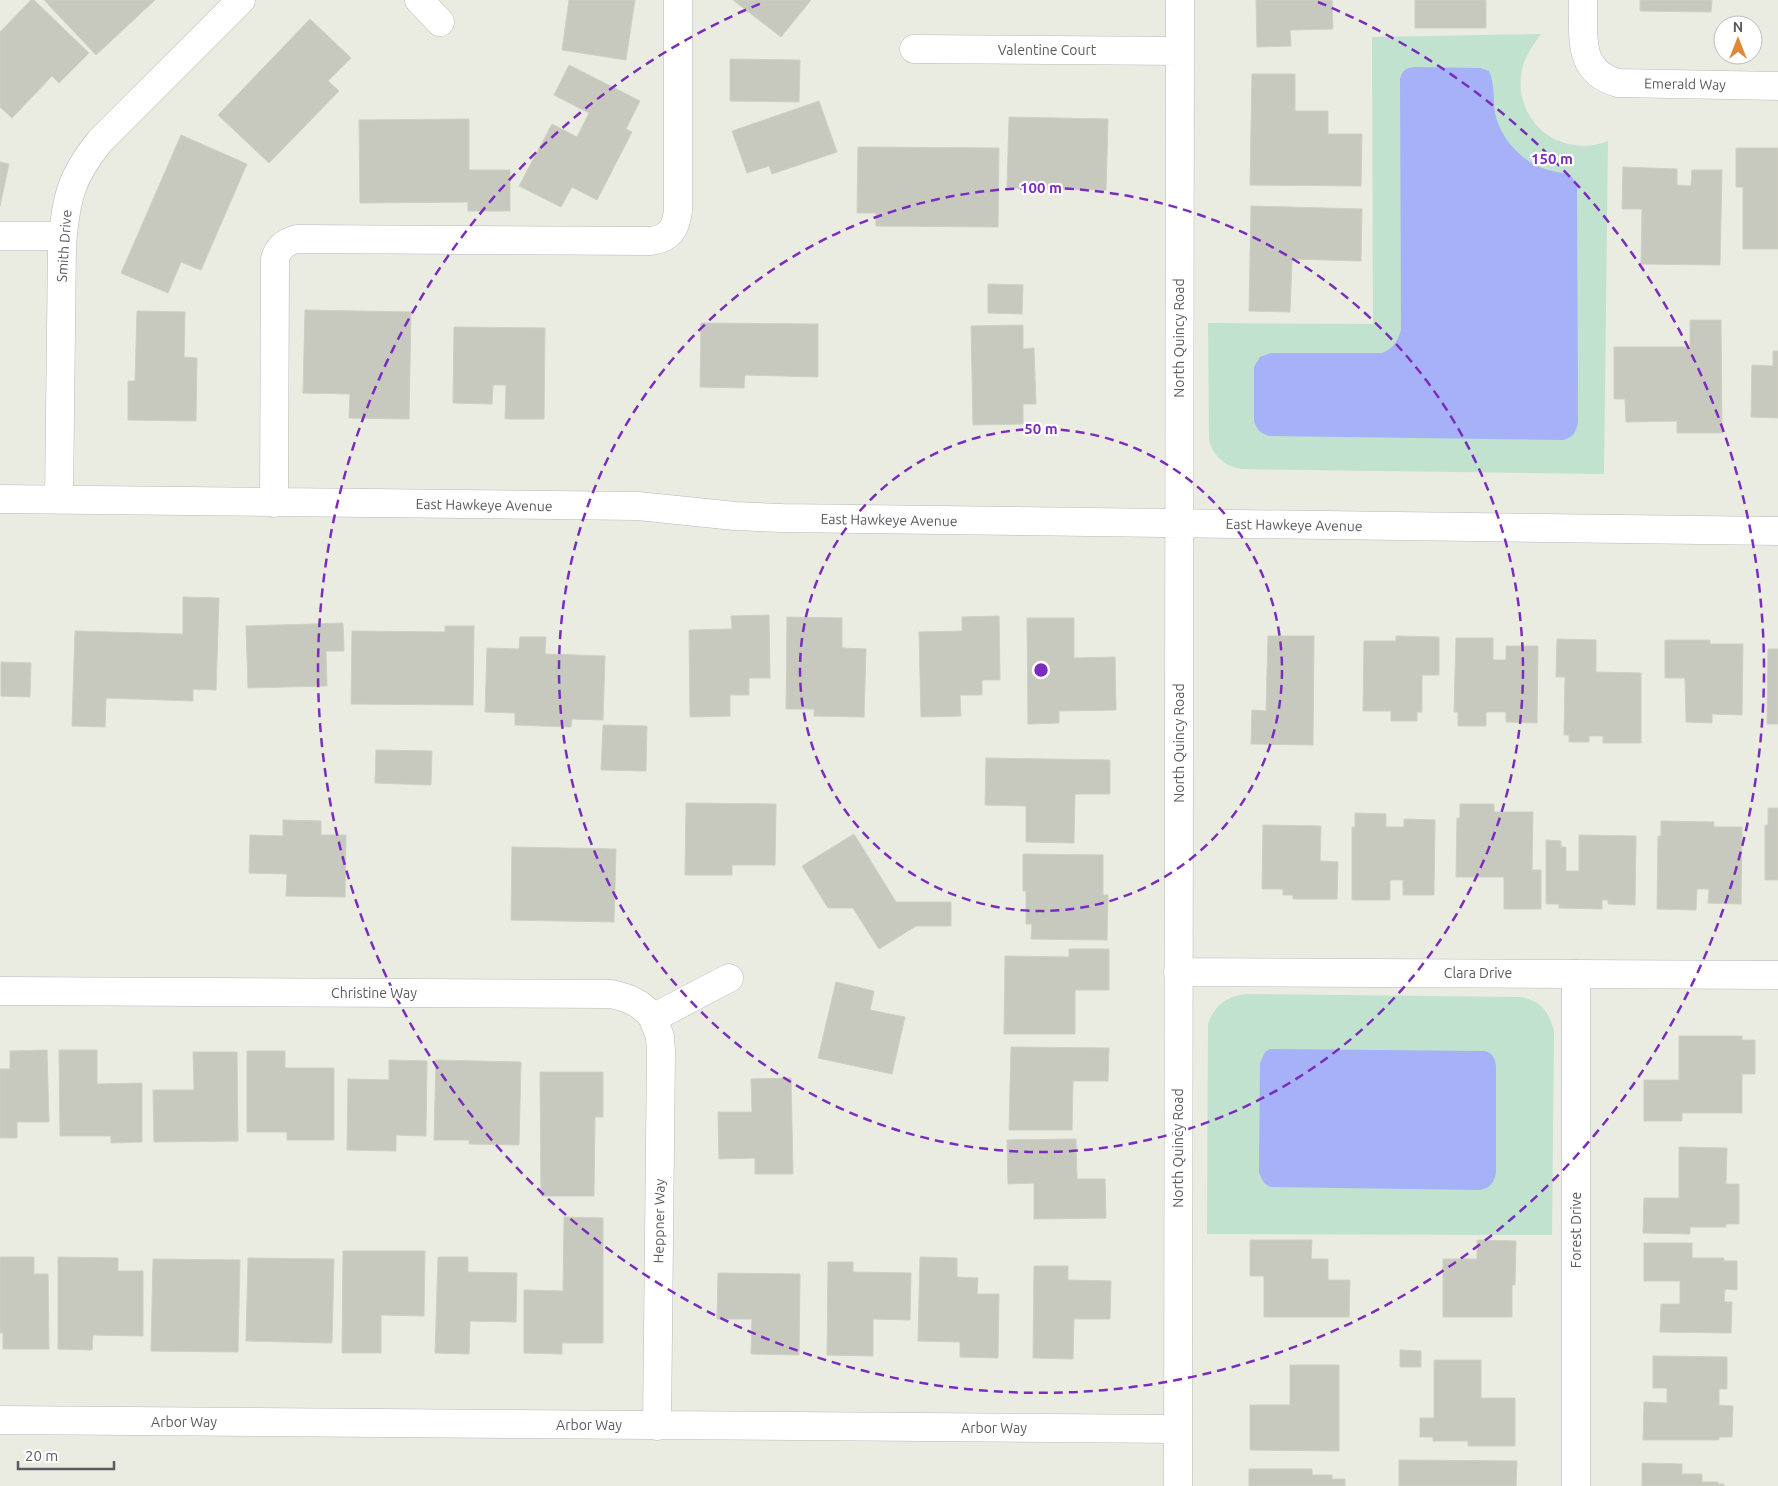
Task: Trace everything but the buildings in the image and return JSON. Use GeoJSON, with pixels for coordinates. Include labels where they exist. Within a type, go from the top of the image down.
{"type":"FeatureCollection","features":[{"type":"Feature","properties":{"kind":"street","name":"Smith Drive"},"geometry":{"type":"LineString","coordinates":[[58,500],[62,236],[64,215],[70,190],[88,156],[100,141],[241,0]]}},
{"type":"Feature","properties":{"kind":"street"},"geometry":{"type":"LineString","coordinates":[[419,0],[440,22]]}},
{"type":"Feature","properties":{"kind":"street"},"geometry":{"type":"LineString","coordinates":[[274,503],[274,260],[281,246],[288,241],[297,239],[641,241],[662,239],[671,232],[677,222],[678,210],[678,0]]}},
{"type":"Feature","properties":{"kind":"street","name":"North Quincy Road"},"geometry":{"type":"LineString","coordinates":[[1178,1486],[1180,0]]}},
{"type":"Feature","properties":{"kind":"street","name":"Emerald Way"},"geometry":{"type":"LineString","coordinates":[[1583,0],[1585,48],[1588,61],[1595,71],[1605,79],[1618,83],[1778,86]]}},
{"type":"Feature","properties":{"kind":"street","name":"Valentine Court"},"geometry":{"type":"LineString","coordinates":[[914,49],[1180,52]]}},
{"type":"Feature","properties":{"kind":"street"},"geometry":{"type":"LineString","coordinates":[[0,236],[62,236]]}},
{"type":"Feature","properties":{"kind":"street","name":"East Hawkeye Avenue"},"geometry":{"type":"LineString","coordinates":[[0,499],[638,506],[735,516],[782,518],[1778,531]]}},
{"type":"Feature","properties":{"kind":"street","name":"Clara Drive"},"geometry":{"type":"LineString","coordinates":[[1178,972],[1778,975]]}},
{"type":"Feature","properties":{"kind":"street","name":"Forest Drive"},"geometry":{"type":"LineString","coordinates":[[1576,974],[1576,1486]]}},
{"type":"Feature","properties":{"kind":"street"},"geometry":{"type":"LineString","coordinates":[[653,1018],[729,978]]}},
{"type":"Feature","properties":{"kind":"street","name":"Christine Way"},"geometry":{"type":"LineString","coordinates":[[0,991],[612,994],[638,1002],[647,1009],[653,1018]]}},
{"type":"Feature","properties":{"kind":"street","name":"Heppner Way"},"geometry":{"type":"LineString","coordinates":[[653,1018],[660,1037],[661,1051],[657,1426]]}},
{"type":"Feature","properties":{"kind":"street","name":"Arbor Way"},"geometry":{"type":"LineString","coordinates":[[0,1420],[1178,1429]]}},
{"type":"Feature","properties":{"kind":"green space"},"geometry":{"type":"Polygon","coordinates":[[[1541,34],[1525,60],[1521,74],[1523,102],[1529,114],[1537,126],[1547,135],[1560,141],[1583,146],[1596,145],[1608,141],[1604,474],[1241,469],[1225,463],[1213,451],[1209,440],[1208,323],[1373,324],[1372,37],[1541,34]]]}},
{"type":"Feature","properties":{"kind":"green space"},"geometry":{"type":"Polygon","coordinates":[[[1246,994],[1520,997],[1538,1004],[1547,1013],[1554,1032],[1552,1235],[1207,1234],[1208,1024],[1214,1012],[1222,1003],[1233,997],[1246,994]]]}},
{"type":"Feature","properties":{"kind":"water"},"geometry":{"type":"Polygon","coordinates":[[[1415,67],[1480,68],[1489,71],[1493,86],[1495,113],[1507,140],[1528,160],[1545,169],[1571,176],[1577,184],[1578,422],[1574,434],[1566,439],[1270,436],[1262,433],[1255,424],[1254,367],[1260,357],[1271,353],[1382,353],[1392,347],[1398,338],[1401,330],[1400,79],[1405,70],[1415,67]]]}},
{"type":"Feature","properties":{"kind":"water"},"geometry":{"type":"Polygon","coordinates":[[[1270,1049],[1485,1051],[1490,1053],[1496,1066],[1496,1173],[1493,1182],[1480,1190],[1270,1187],[1264,1183],[1259,1173],[1260,1063],[1265,1052],[1270,1049]]]}}]}
